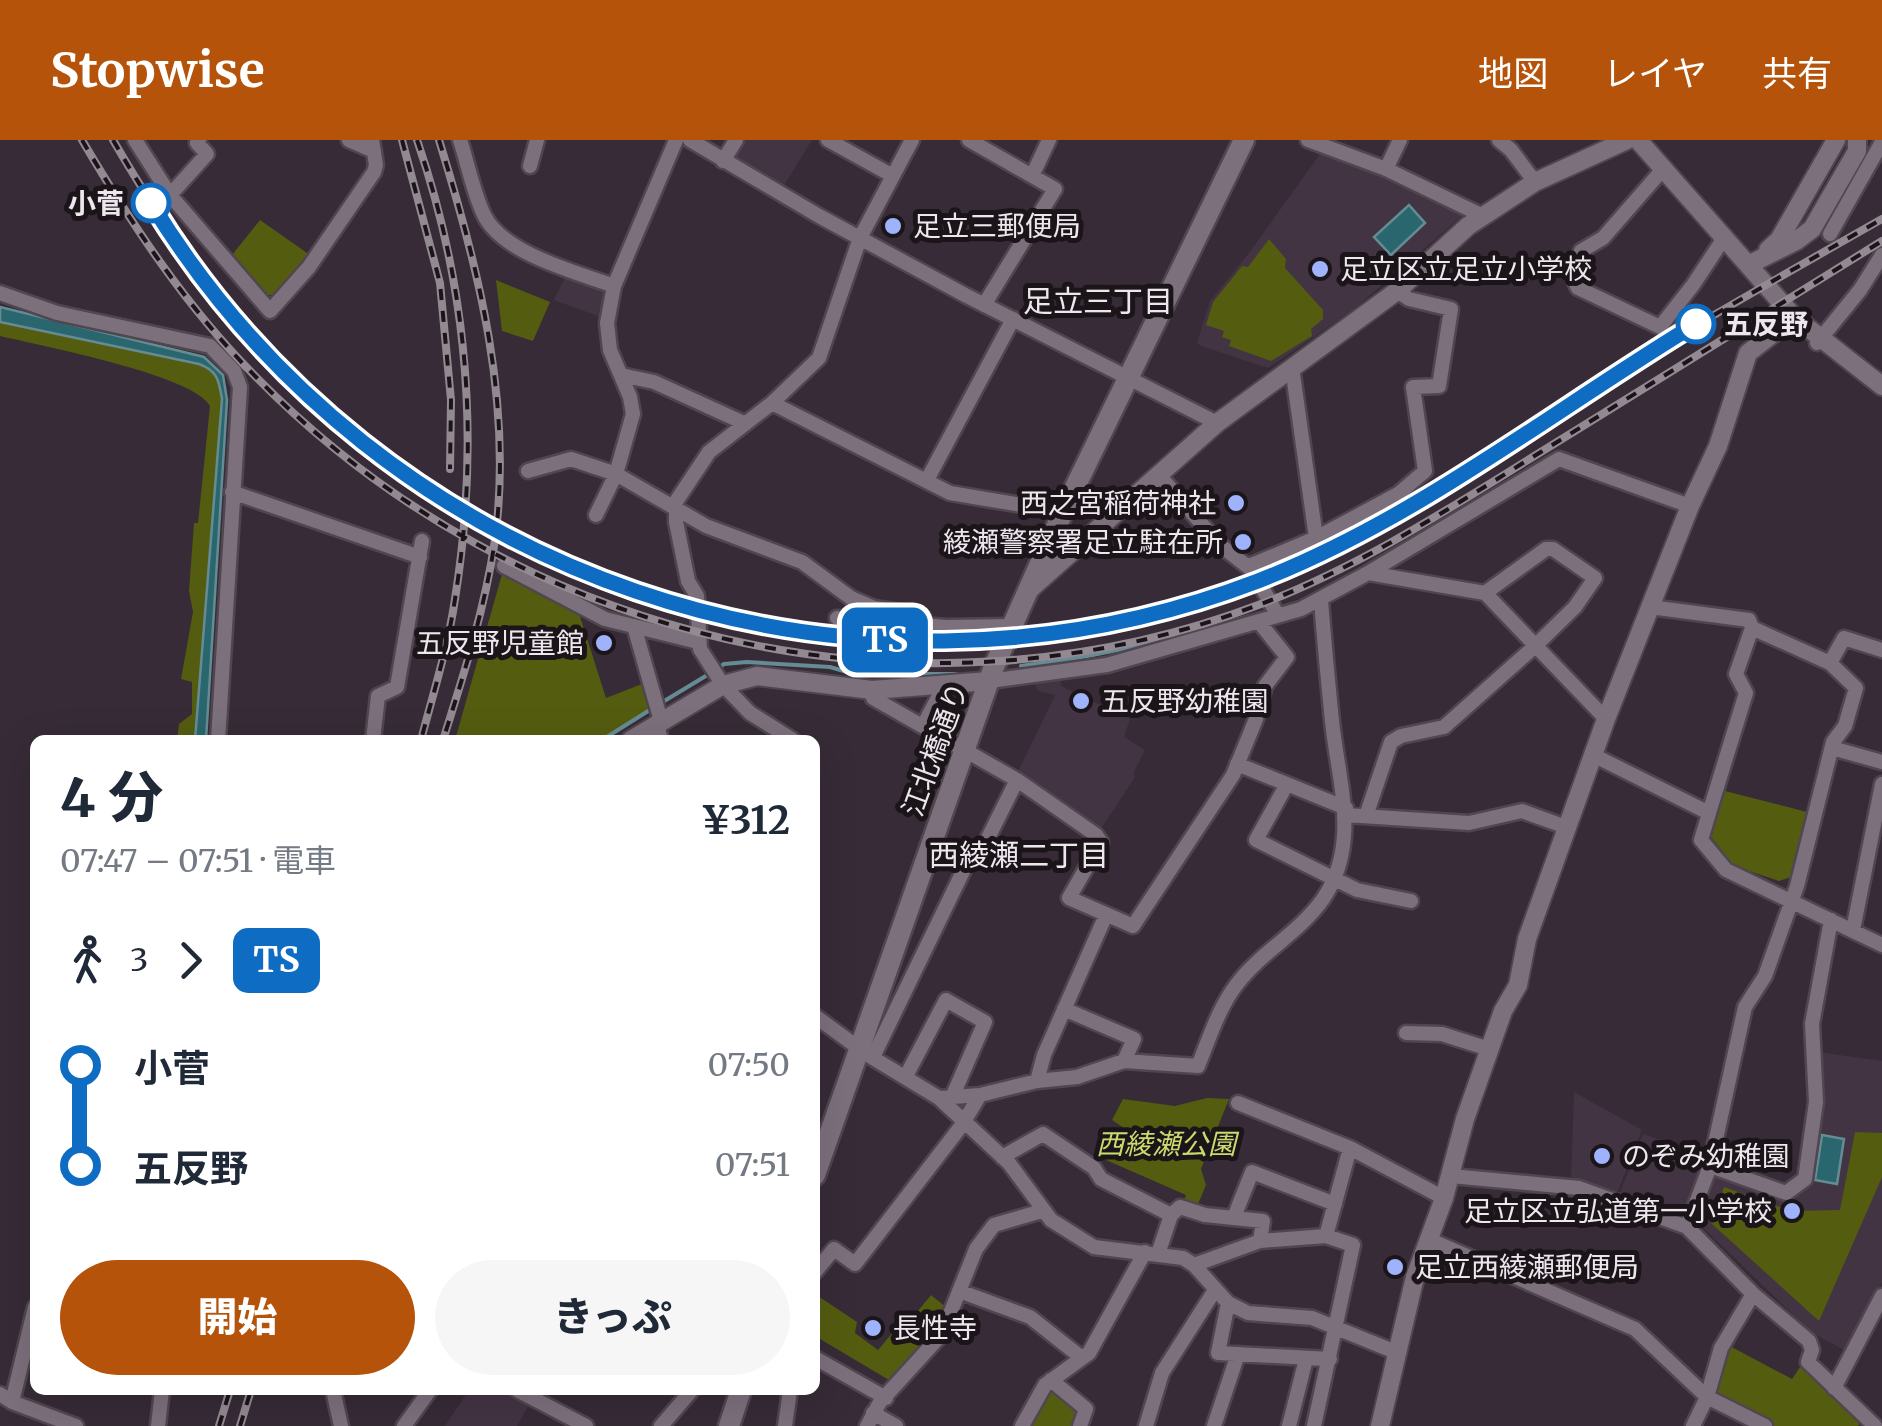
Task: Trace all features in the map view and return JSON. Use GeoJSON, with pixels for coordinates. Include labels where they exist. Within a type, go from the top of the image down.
{"type":"FeatureCollection","features":[{"type":"Feature","properties":{"kind":"main road","name":"江北橋通り"},"geometry":{"type":"LineString","coordinates":[[820,1163],[866,1053],[989,681],[1063,512],[1244,140]]}},
{"type":"Feature","properties":{"kind":"main road"},"geometry":{"type":"LineString","coordinates":[[730,1426],[740,1395]]}},
{"type":"Feature","properties":{"kind":"street"},"geometry":{"type":"LineString","coordinates":[[135,140],[170,195],[270,311],[309,268],[374,172],[373,145],[349,140]]}},
{"type":"Feature","properties":{"kind":"street"},"geometry":{"type":"LineString","coordinates":[[170,195],[207,154],[199,140]]}},
{"type":"Feature","properties":{"kind":"street"},"geometry":{"type":"LineString","coordinates":[[460,140],[486,218],[502,235],[522,251],[614,286]]}},
{"type":"Feature","properties":{"kind":"street"},"geometry":{"type":"LineString","coordinates":[[530,166],[537,140]]}},
{"type":"Feature","properties":{"kind":"street"},"geometry":{"type":"LineString","coordinates":[[596,514],[616,474],[633,414],[610,350],[606,323],[614,286],[676,140]]}},
{"type":"Feature","properties":{"kind":"street"},"geometry":{"type":"LineString","coordinates":[[690,140],[984,306],[1217,423]]}},
{"type":"Feature","properties":{"kind":"street"},"geometry":{"type":"LineString","coordinates":[[723,161],[736,140]]}},
{"type":"Feature","properties":{"kind":"street"},"geometry":{"type":"LineString","coordinates":[[828,140],[894,176]]}},
{"type":"Feature","properties":{"kind":"street"},"geometry":{"type":"LineString","coordinates":[[784,735],[750,713],[723,684],[698,642],[698,596],[688,581],[675,507],[709,452],[772,404],[818,358],[860,238],[912,140]]}},
{"type":"Feature","properties":{"kind":"street"},"geometry":{"type":"LineString","coordinates":[[969,140],[1055,189],[984,306]]}},
{"type":"Feature","properties":{"kind":"street"},"geometry":{"type":"LineString","coordinates":[[1032,176],[1050,140]]}},
{"type":"Feature","properties":{"kind":"street"},"geometry":{"type":"LineString","coordinates":[[1308,140],[1386,169],[1482,216]]}},
{"type":"Feature","properties":{"kind":"street"},"geometry":{"type":"LineString","coordinates":[[1386,169],[1400,140]]}},
{"type":"Feature","properties":{"kind":"street"},"geometry":{"type":"LineString","coordinates":[[1499,140],[1535,182]]}},
{"type":"Feature","properties":{"kind":"street"},"geometry":{"type":"LineString","coordinates":[[1026,593],[1217,423],[1397,291],[1455,236],[1535,182],[1627,140]]}},
{"type":"Feature","properties":{"kind":"street"},"geometry":{"type":"LineString","coordinates":[[1638,140],[1794,317],[1882,386]]}},
{"type":"Feature","properties":{"kind":"street"},"geometry":{"type":"LineString","coordinates":[[1748,265],[1779,240],[1836,140]]}},
{"type":"Feature","properties":{"kind":"street"},"geometry":{"type":"LineString","coordinates":[[1748,265],[1796,241],[1812,228],[1857,151],[1857,140]]}},
{"type":"Feature","properties":{"kind":"street"},"geometry":{"type":"LineString","coordinates":[[1830,234],[1882,142]]}},
{"type":"Feature","properties":{"kind":"street"},"geometry":{"type":"LineString","coordinates":[[1664,168],[1603,238],[1580,251],[1574,280],[1578,288],[1660,327],[1724,238]]}},
{"type":"Feature","properties":{"kind":"street"},"geometry":{"type":"LineString","coordinates":[[1819,340],[1860,290],[1882,255]]}},
{"type":"Feature","properties":{"kind":"street"},"geometry":{"type":"LineString","coordinates":[[1249,566],[1316,538],[1398,494],[1425,470],[1413,387],[1439,386],[1450,309],[1409,299],[1397,291]]}},
{"type":"Feature","properties":{"kind":"street"},"geometry":{"type":"LineString","coordinates":[[0,293],[57,313],[214,348],[234,371],[240,387],[218,735]]}},
{"type":"Feature","properties":{"kind":"street"},"geometry":{"type":"LineString","coordinates":[[1380,1426],[1416,1277],[1451,1176],[1465,1119],[1503,1011],[1518,984],[1527,939],[1606,718],[1690,506],[1718,446],[1748,352],[1794,317]]}},
{"type":"Feature","properties":{"kind":"street"},"geometry":{"type":"LineString","coordinates":[[927,480],[1013,318]]}},
{"type":"Feature","properties":{"kind":"street"},"geometry":{"type":"LineString","coordinates":[[1292,367],[1316,538]]}},
{"type":"Feature","properties":{"kind":"street"},"geometry":{"type":"LineString","coordinates":[[620,375],[654,382],[744,423]]}},
{"type":"Feature","properties":{"kind":"street"},"geometry":{"type":"LineString","coordinates":[[772,404],[950,493],[1063,512],[1136,495]]}},
{"type":"Feature","properties":{"kind":"street"},"geometry":{"type":"LineString","coordinates":[[634,626],[660,728],[723,684],[757,676],[872,690],[944,686],[1108,665],[1259,622],[1321,600],[1559,459],[1690,506]]}},
{"type":"Feature","properties":{"kind":"street"},"geometry":{"type":"LineString","coordinates":[[528,470],[571,460],[616,474],[706,526],[802,562],[851,598],[874,608],[906,613],[906,623]]}},
{"type":"Feature","properties":{"kind":"street"},"geometry":{"type":"LineString","coordinates":[[1159,475],[1220,546],[1249,566],[1277,614]]}},
{"type":"Feature","properties":{"kind":"street"},"geometry":{"type":"LineString","coordinates":[[232,492],[420,557]]}},
{"type":"Feature","properties":{"kind":"street"},"geometry":{"type":"LineString","coordinates":[[374,735],[378,696],[397,686],[422,541]]}},
{"type":"Feature","properties":{"kind":"street"},"geometry":{"type":"LineString","coordinates":[[1366,816],[1392,742],[1401,736],[1444,728],[1575,607],[1595,578],[1552,548],[1485,594]]}},
{"type":"Feature","properties":{"kind":"street"},"geometry":{"type":"LineString","coordinates":[[504,566],[606,619],[698,642]]}},
{"type":"Feature","properties":{"kind":"street"},"geometry":{"type":"LineString","coordinates":[[1368,573],[1485,594],[1606,718]]}},
{"type":"Feature","properties":{"kind":"street"},"geometry":{"type":"LineString","coordinates":[[946,1096],[980,1095],[1037,1081],[1077,1077],[1124,1061],[1198,1066],[1238,982],[1305,922],[1326,894],[1340,858],[1346,811],[1332,725],[1321,600]]}},
{"type":"Feature","properties":{"kind":"street"},"geometry":{"type":"LineString","coordinates":[[1650,606],[1749,620],[1752,628],[1736,674],[1746,693],[1701,840],[1726,870],[1882,945]]}},
{"type":"Feature","properties":{"kind":"street"},"geometry":{"type":"LineString","coordinates":[[837,618],[946,627],[1012,626]]}},
{"type":"Feature","properties":{"kind":"street"},"geometry":{"type":"LineString","coordinates":[[872,690],[874,698],[1016,780],[1096,835],[1101,842],[1069,898],[1132,926],[1237,764],[1268,680],[1288,657],[1259,622]]}},
{"type":"Feature","properties":{"kind":"street"},"geometry":{"type":"LineString","coordinates":[[1687,1228],[1710,1166],[1745,1007],[1765,976],[1791,901],[1832,748],[1845,726],[1856,688],[1830,663],[1752,628]]}},
{"type":"Feature","properties":{"kind":"street"},"geometry":{"type":"LineString","coordinates":[[1830,663],[1844,638],[1882,650]]}},
{"type":"Feature","properties":{"kind":"street"},"geometry":{"type":"LineString","coordinates":[[923,726],[944,686]]}},
{"type":"Feature","properties":{"kind":"street"},"geometry":{"type":"LineString","coordinates":[[1832,748],[1882,762]]}},
{"type":"Feature","properties":{"kind":"street"},"geometry":{"type":"LineString","coordinates":[[1595,756],[1709,812]]}},
{"type":"Feature","properties":{"kind":"street"},"geometry":{"type":"LineString","coordinates":[[1237,764],[1366,816],[1468,824],[1522,811],[1566,827]]}},
{"type":"Feature","properties":{"kind":"street"},"geometry":{"type":"LineString","coordinates":[[866,1053],[971,854],[983,848],[1016,780]]}},
{"type":"Feature","properties":{"kind":"street"},"geometry":{"type":"LineString","coordinates":[[1286,784],[1256,840],[1357,890],[1412,901]]}},
{"type":"Feature","properties":{"kind":"street"},"geometry":{"type":"LineString","coordinates":[[1853,930],[1882,784]]}},
{"type":"Feature","properties":{"kind":"street"},"geometry":{"type":"LineString","coordinates":[[1037,1081],[1044,1055],[1106,915]]}},
{"type":"Feature","properties":{"kind":"street"},"geometry":{"type":"LineString","coordinates":[[1710,1166],[1786,1193],[1805,1179],[1816,1102],[1812,1024],[1831,920]]}},
{"type":"Feature","properties":{"kind":"street"},"geometry":{"type":"LineString","coordinates":[[906,1076],[946,1000],[985,1022],[946,1096]]}},
{"type":"Feature","properties":{"kind":"street"},"geometry":{"type":"LineString","coordinates":[[1064,1009],[1134,1039],[1124,1061]]}},
{"type":"Feature","properties":{"kind":"street"},"geometry":{"type":"LineString","coordinates":[[820,1020],[866,1053],[946,1096],[964,1120],[1002,1156],[1042,1211],[1094,1247],[1183,1258],[1228,1304],[1248,1314],[1312,1318],[1398,1353]]}},
{"type":"Feature","properties":{"kind":"street"},"geometry":{"type":"LineString","coordinates":[[1406,1033],[1442,1034],[1489,1049]]}},
{"type":"Feature","properties":{"kind":"street"},"geometry":{"type":"LineString","coordinates":[[820,1266],[834,1249],[854,1264],[980,1095]]}},
{"type":"Feature","properties":{"kind":"street"},"geometry":{"type":"LineString","coordinates":[[1238,1103],[1350,1148],[1444,1198]]}},
{"type":"Feature","properties":{"kind":"street"},"geometry":{"type":"LineString","coordinates":[[1002,1156],[1043,1134],[1094,1168],[1101,1179],[1171,1215]]}},
{"type":"Feature","properties":{"kind":"street"},"geometry":{"type":"LineString","coordinates":[[1326,1236],[1350,1148]]}},
{"type":"Feature","properties":{"kind":"street"},"geometry":{"type":"LineString","coordinates":[[1234,1218],[1252,1172],[1335,1204]]}},
{"type":"Feature","properties":{"kind":"street"},"geometry":{"type":"LineString","coordinates":[[1451,1176],[1579,1188],[1687,1228],[1753,1294],[1809,1341],[1812,1350],[1808,1362],[1869,1424]]}},
{"type":"Feature","properties":{"kind":"street"},"geometry":{"type":"LineString","coordinates":[[1022,1426],[1044,1385],[1089,1353],[1152,1253],[1171,1215],[1180,1207],[1205,1215],[1263,1221],[1260,1241]]}},
{"type":"Feature","properties":{"kind":"street"},"geometry":{"type":"LineString","coordinates":[[896,1426],[870,1420],[942,1334],[976,1249],[994,1225],[1042,1211]]}},
{"type":"Feature","properties":{"kind":"street"},"geometry":{"type":"LineString","coordinates":[[1194,1265],[1260,1241],[1326,1236],[1352,1245],[1314,1426]]}},
{"type":"Feature","properties":{"kind":"street"},"geometry":{"type":"LineString","coordinates":[[1430,1240],[1635,1329],[1708,1397],[1760,1425]]}},
{"type":"Feature","properties":{"kind":"street"},"geometry":{"type":"LineString","coordinates":[[1146,1426],[1162,1373],[1215,1290]]}},
{"type":"Feature","properties":{"kind":"street"},"geometry":{"type":"LineString","coordinates":[[958,1291],[1030,1317],[1082,1358]]}},
{"type":"Feature","properties":{"kind":"street"},"geometry":{"type":"LineString","coordinates":[[1694,1426],[1708,1397],[1721,1348],[1753,1294]]}},
{"type":"Feature","properties":{"kind":"street"},"geometry":{"type":"LineString","coordinates":[[1834,1388],[1882,1296]]}},
{"type":"Feature","properties":{"kind":"street"},"geometry":{"type":"LineString","coordinates":[[1228,1304],[1218,1353],[1330,1359]]}},
{"type":"Feature","properties":{"kind":"street"},"geometry":{"type":"LineString","coordinates":[[30,1323],[6,1398],[76,1426]]}},
{"type":"Feature","properties":{"kind":"street"},"geometry":{"type":"LineString","coordinates":[[1214,1426],[1238,1354]]}},
{"type":"Feature","properties":{"kind":"street"},"geometry":{"type":"LineString","coordinates":[[1290,1426],[1306,1359]]}},
{"type":"Feature","properties":{"kind":"street"},"geometry":{"type":"LineString","coordinates":[[820,1361],[886,1398]]}},
{"type":"Feature","properties":{"kind":"street"},"geometry":{"type":"LineString","coordinates":[[1051,1380],[1086,1409],[1080,1426]]}},
{"type":"Feature","properties":{"kind":"street"},"geometry":{"type":"LineString","coordinates":[[158,1426],[161,1395]]}},
{"type":"Feature","properties":{"kind":"street"},"geometry":{"type":"LineString","coordinates":[[334,1395],[341,1426]]}},
{"type":"Feature","properties":{"kind":"street"},"geometry":{"type":"LineString","coordinates":[[404,1426],[426,1395]]}},
{"type":"Feature","properties":{"kind":"street"},"geometry":{"type":"LineString","coordinates":[[526,1395],[586,1426]]}},
{"type":"Feature","properties":{"kind":"street"},"geometry":{"type":"LineString","coordinates":[[661,1426],[688,1395]]}},
{"type":"Feature","properties":{"kind":"street"},"geometry":{"type":"LineString","coordinates":[[786,1426],[789,1395]]}},
{"type":"Feature","properties":{"kind":"shaded area"},"geometry":{"type":"Polygon","coordinates":[[[737,140],[812,140],[780,192],[725,160],[737,140]]]}},
{"type":"Feature","properties":{"kind":"shaded area","name":"足立区立足立小学校"},"geometry":{"type":"Polygon","coordinates":[[[1320,154],[1382,173],[1462,211],[1462,216],[1353,310],[1268,368],[1201,346],[1197,343],[1210,301],[1320,154]]]}},
{"type":"Feature","properties":{"kind":"shaded area"},"geometry":{"type":"Polygon","coordinates":[[[568,271],[612,287],[606,319],[554,300],[568,271]]]}},
{"type":"Feature","properties":{"kind":"shaded area"},"geometry":{"type":"Polygon","coordinates":[[[1060,678],[1061,686],[1130,719],[1124,737],[1145,750],[1135,777],[1101,829],[1017,774],[1055,695],[1038,691],[1033,680],[1060,678]]]}},
{"type":"Feature","properties":{"kind":"shaded area","name":"足立区立弘道第一小学校"},"geometry":{"type":"Polygon","coordinates":[[[1818,1052],[1882,1061],[1882,1282],[1846,1351],[1812,1333],[1698,1223],[1716,1171],[1788,1199],[1810,1180],[1818,1052]]]}},
{"type":"Feature","properties":{"kind":"shaded area","name":"のぞみ幼稚園"},"geometry":{"type":"Polygon","coordinates":[[[1574,1092],[1642,1130],[1616,1196],[1571,1182],[1574,1092]]]}},
{"type":"Feature","properties":{"kind":"shaded area"},"geometry":{"type":"Polygon","coordinates":[[[1643,1134],[1707,1156],[1686,1221],[1619,1195],[1643,1134]]]}},
{"type":"Feature","properties":{"kind":"shaded area"},"geometry":{"type":"Polygon","coordinates":[[[466,1395],[522,1395],[531,1401],[517,1426],[445,1426],[466,1395]]]}},
{"type":"Feature","properties":{"kind":"green space"},"geometry":{"type":"Polygon","coordinates":[[[260,220],[310,255],[275,295],[267,295],[232,255],[260,220]]]}},
{"type":"Feature","properties":{"kind":"green space"},"geometry":{"type":"Polygon","coordinates":[[[1269,239],[1286,259],[1285,268],[1323,310],[1323,319],[1311,329],[1312,336],[1271,361],[1229,346],[1231,340],[1222,337],[1224,331],[1206,325],[1213,302],[1269,239]]]}},
{"type":"Feature","properties":{"kind":"green space"},"geometry":{"type":"Polygon","coordinates":[[[496,280],[550,302],[533,341],[502,331],[496,280]]]}},
{"type":"Feature","properties":{"kind":"green space"},"geometry":{"type":"Polygon","coordinates":[[[0,322],[199,364],[216,378],[222,400],[195,735],[178,735],[179,724],[192,714],[192,682],[181,679],[193,612],[189,591],[194,523],[198,523],[210,406],[198,394],[147,373],[0,336],[0,322]]]}},
{"type":"Feature","properties":{"kind":"green space"},"geometry":{"type":"Polygon","coordinates":[[[504,567],[577,607],[606,698],[647,682],[655,707],[610,735],[456,735],[504,567]]]}},
{"type":"Feature","properties":{"kind":"green space"},"geometry":{"type":"Polygon","coordinates":[[[1721,790],[1811,813],[1791,877],[1779,881],[1734,866],[1708,833],[1716,821],[1721,790]]]}},
{"type":"Feature","properties":{"kind":"green space","name":"西綾瀬公園"},"geometry":{"type":"Polygon","coordinates":[[[1207,1098],[1229,1099],[1201,1169],[1206,1185],[1196,1209],[1182,1206],[1186,1195],[1106,1160],[1124,1128],[1112,1120],[1123,1099],[1175,1106],[1207,1098]]]}},
{"type":"Feature","properties":{"kind":"green space"},"geometry":{"type":"Polygon","coordinates":[[[1855,1132],[1882,1133],[1882,1177],[1819,1321],[1711,1223],[1724,1187],[1791,1211],[1840,1210],[1855,1132]]]}},
{"type":"Feature","properties":{"kind":"green space"},"geometry":{"type":"Polygon","coordinates":[[[931,1295],[947,1308],[938,1329],[889,1380],[820,1339],[820,1297],[857,1322],[855,1333],[878,1350],[899,1325],[904,1328],[931,1295]]]}},
{"type":"Feature","properties":{"kind":"green space"},"geometry":{"type":"Polygon","coordinates":[[[1726,1344],[1792,1379],[1804,1361],[1863,1420],[1858,1426],[1766,1426],[1714,1394],[1726,1344]]]}},
{"type":"Feature","properties":{"kind":"green space"},"geometry":{"type":"Polygon","coordinates":[[[1051,1382],[1085,1409],[1078,1426],[1024,1426],[1051,1382]]]}},
{"type":"Feature","properties":{"kind":"water"},"geometry":{"type":"Polygon","coordinates":[[[1409,205],[1425,223],[1391,255],[1374,237],[1409,205]]]}},
{"type":"Feature","properties":{"kind":"water"},"geometry":{"type":"Polygon","coordinates":[[[0,307],[204,357],[223,375],[227,400],[206,735],[195,735],[222,399],[217,377],[199,364],[0,322],[0,307]]]}},
{"type":"Feature","properties":{"kind":"water"},"geometry":{"type":"Polygon","coordinates":[[[1822,1135],[1844,1139],[1837,1184],[1815,1180],[1822,1135]]]}},
{"type":"Feature","properties":{"kind":"waterway"},"geometry":{"type":"LineString","coordinates":[[1192,633],[1250,616]]}},
{"type":"Feature","properties":{"kind":"waterway"},"geometry":{"type":"LineString","coordinates":[[1021,666],[1178,638]]}},
{"type":"Feature","properties":{"kind":"waterway"},"geometry":{"type":"LineString","coordinates":[[717,669],[724,664],[747,662],[830,667],[854,674],[956,674]]}},
{"type":"Feature","properties":{"kind":"waterway"},"geometry":{"type":"LineString","coordinates":[[661,703],[709,674]]}},
{"type":"Feature","properties":{"kind":"waterway"},"geometry":{"type":"LineString","coordinates":[[610,735],[653,708]]}},
{"type":"Feature","properties":{"kind":"railway"},"geometry":{"type":"LineString","coordinates":[[82,140],[141,234],[207,323],[257,378],[360,469],[474,543],[597,600],[726,639],[860,660],[995,661],[1129,643],[1261,604],[1336,571],[1444,511],[1882,241]]}},
{"type":"Feature","properties":{"kind":"railway"},"geometry":{"type":"LineString","coordinates":[[113,140],[171,232],[236,319],[285,373],[387,461],[500,532],[622,586],[749,621],[880,638],[1013,637],[1145,615],[1273,574],[1402,510],[1638,360],[1882,219]]}},
{"type":"Feature","properties":{"kind":"railway"},"geometry":{"type":"LineString","coordinates":[[402,140],[440,283],[451,400],[450,469]]}},
{"type":"Feature","properties":{"kind":"railway"},"geometry":{"type":"LineString","coordinates":[[417,140],[448,253],[465,367],[468,425],[463,540],[455,599],[422,735]]}},
{"type":"Feature","properties":{"kind":"railway"},"geometry":{"type":"LineString","coordinates":[[439,140],[479,287],[496,388],[499,438],[499,489],[491,565],[445,735]]}},
{"type":"Feature","properties":{"kind":"railway"},"geometry":{"type":"LineString","coordinates":[[219,1426],[228,1395]]}},
{"type":"Feature","properties":{"kind":"railway"},"geometry":{"type":"LineString","coordinates":[[240,1426],[249,1395]]}},
{"type":"Feature","properties":{"kind":"train","name":"TS"},"geometry":{"type":"LineString","coordinates":[[151,203],[219,299],[284,373],[351,434],[448,504],[544,556],[644,595],[742,622],[864,639],[970,640],[1069,631],[1181,606],[1255,582],[1326,551],[1406,508],[1696,324]]}},
{"type":"Feature","properties":{"kind":"place","name":"小菅"},"geometry":{"type":"Point","coordinates":[151,203]}},
{"type":"Feature","properties":{"kind":"place","name":"足立三郵便局"},"geometry":{"type":"Point","coordinates":[893,226]}},
{"type":"Feature","properties":{"kind":"place","name":"足立区立足立小学校"},"geometry":{"type":"Point","coordinates":[1320,269]}},
{"type":"Feature","properties":{"kind":"place","name":"五反野"},"geometry":{"type":"Point","coordinates":[1696,324]}},
{"type":"Feature","properties":{"kind":"place","name":"西之宮稲荷神社"},"geometry":{"type":"Point","coordinates":[1236,503]}},
{"type":"Feature","properties":{"kind":"place","name":"綾瀬警察署足立駐在所"},"geometry":{"type":"Point","coordinates":[1243,542]}},
{"type":"Feature","properties":{"kind":"place","name":"五反野児童館"},"geometry":{"type":"Point","coordinates":[604,643]}},
{"type":"Feature","properties":{"kind":"place","name":"五反野幼稚園"},"geometry":{"type":"Point","coordinates":[1081,701]}},
{"type":"Feature","properties":{"kind":"place","name":"のぞみ幼稚園"},"geometry":{"type":"Point","coordinates":[1602,1156]}},
{"type":"Feature","properties":{"kind":"place","name":"足立区立弘道第一小学校"},"geometry":{"type":"Point","coordinates":[1792,1211]}},
{"type":"Feature","properties":{"kind":"place","name":"足立西綾瀬郵便局"},"geometry":{"type":"Point","coordinates":[1395,1267]}},
{"type":"Feature","properties":{"kind":"place","name":"長性寺"},"geometry":{"type":"Point","coordinates":[873,1328]}},
{"type":"Feature","properties":{"kind":"district","name":"足立三丁目"},"geometry":{"type":"Point","coordinates":[1098,301]}},
{"type":"Feature","properties":{"kind":"district","name":"西綾瀬二丁目"},"geometry":{"type":"Point","coordinates":[1019,855]}}]}
